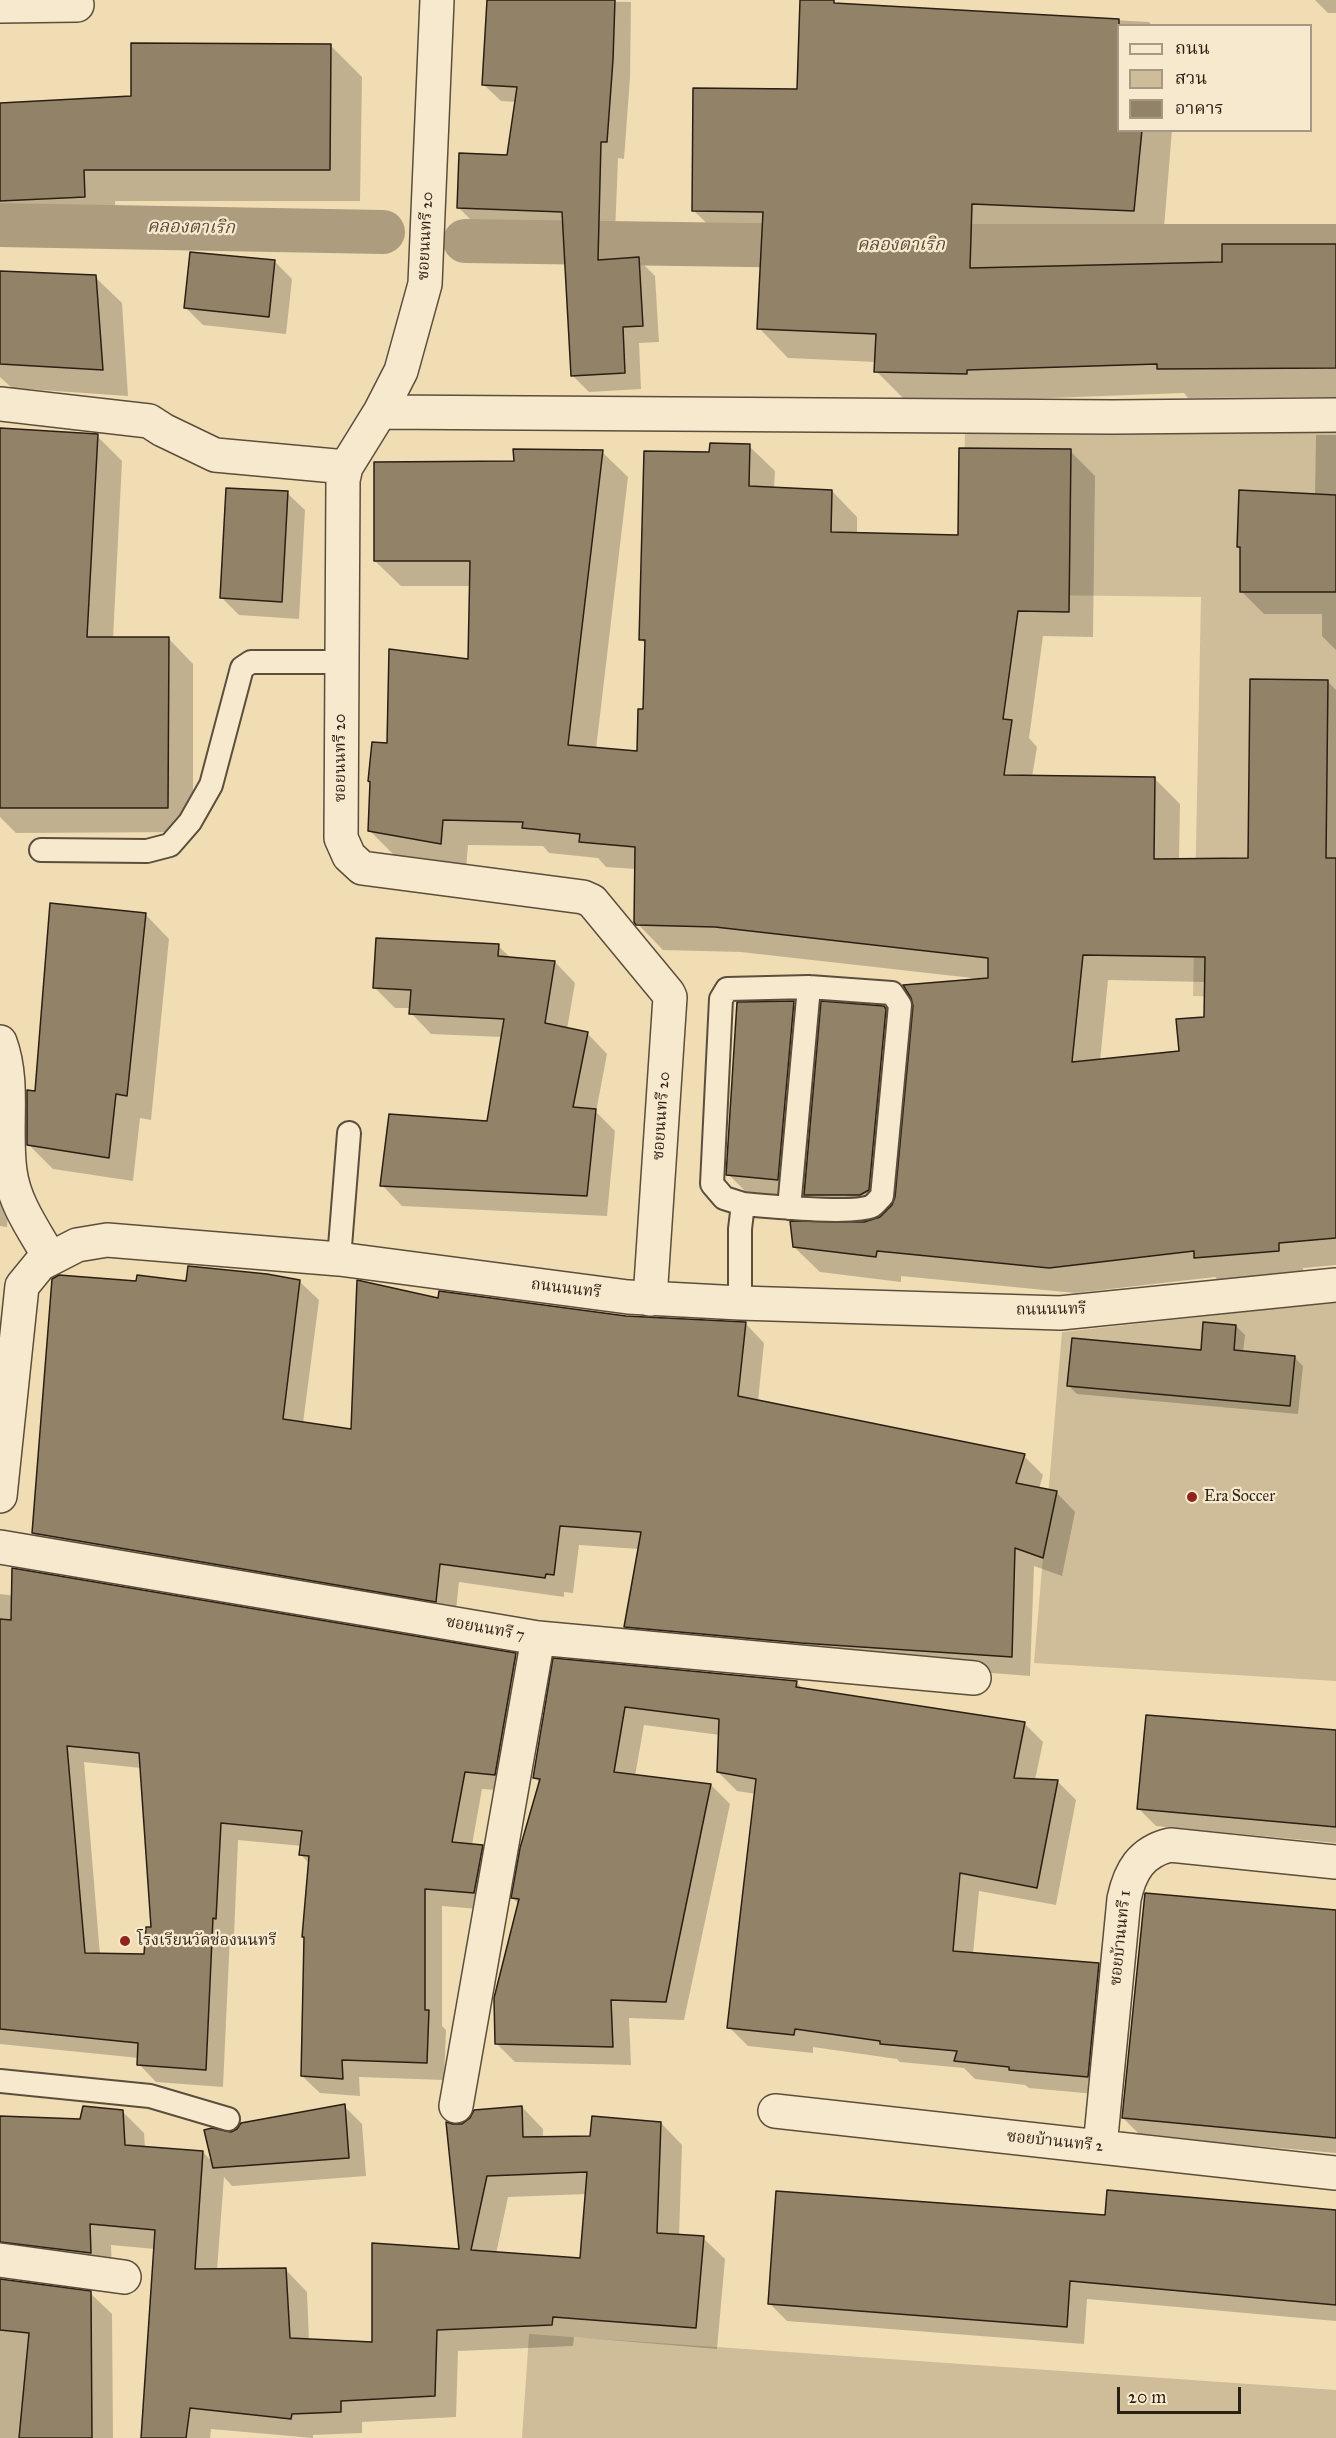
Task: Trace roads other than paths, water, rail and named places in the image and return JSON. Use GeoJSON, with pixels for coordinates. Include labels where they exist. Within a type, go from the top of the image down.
{"type":"FeatureCollection","features":[{"type":"Feature","properties":{"kind":"street","name":"ซอยนนทรี 20"},"geometry":{"type":"LineString","coordinates":[[437,0],[425,284],[401,370],[380,412],[346,466],[343,480],[341,838],[348,856],[362,868],[583,897],[592,901],[668,993],[670,997],[650,1299]]}},
{"type":"Feature","properties":{"kind":"street"},"geometry":{"type":"LineString","coordinates":[[0,6],[77,5]]}},
{"type":"Feature","properties":{"kind":"street"},"geometry":{"type":"LineString","coordinates":[[0,404],[149,420],[163,430],[215,455],[346,466]]}},
{"type":"Feature","properties":{"kind":"street"},"geometry":{"type":"LineString","coordinates":[[380,412],[1113,417],[1336,415]]}},
{"type":"Feature","properties":{"kind":"street"},"geometry":{"type":"LineString","coordinates":[[0,1041],[4,1053],[7,1083],[10,1171],[18,1204],[50,1258]]}},
{"type":"Feature","properties":{"kind":"street","name":"ถนนนนทรี"},"geometry":{"type":"LineString","coordinates":[[0,1496],[22,1286],[40,1264],[50,1258],[77,1245],[107,1240],[339,1259],[650,1299],[740,1303],[1060,1312],[1336,1285]]}},
{"type":"Feature","properties":{"kind":"street","name":"ซอยนนทรี 7"},"geometry":{"type":"LineString","coordinates":[[0,1546],[538,1638],[974,1678]]}},
{"type":"Feature","properties":{"kind":"street"},"geometry":{"type":"LineString","coordinates":[[456,2106],[538,1638]]}},
{"type":"Feature","properties":{"kind":"street","name":"ซอยบ้านนทรี 1"},"geometry":{"type":"LineString","coordinates":[[1100,2147],[1124,1899],[1128,1879],[1135,1865],[1150,1852],[1170,1845],[1336,1862]]}},
{"type":"Feature","properties":{"kind":"street","name":"ซอยบ้านนทรี 2"},"geometry":{"type":"LineString","coordinates":[[774,2111],[1336,2173]]}},
{"type":"Feature","properties":{"kind":"street"},"geometry":{"type":"LineString","coordinates":[[0,2260],[124,2277]]}},
{"type":"Feature","properties":{"kind":"lane"},"geometry":{"type":"LineString","coordinates":[[41,850],[147,851],[170,845],[190,822],[211,785],[242,668],[251,662],[341,662]]}},
{"type":"Feature","properties":{"kind":"lane"},"geometry":{"type":"LineString","coordinates":[[789,1208],[809,987]]}},
{"type":"Feature","properties":{"kind":"lane"},"geometry":{"type":"LineString","coordinates":[[809,987],[892,993],[900,1005],[882,1196],[872,1206],[858,1209],[789,1208],[743,1204],[724,1198],[712,1184],[721,999],[727,989],[809,987]]}},
{"type":"Feature","properties":{"kind":"lane"},"geometry":{"type":"LineString","coordinates":[[339,1259],[349,1133]]}},
{"type":"Feature","properties":{"kind":"lane"},"geometry":{"type":"LineString","coordinates":[[740,1303],[740,1229],[743,1204]]}},
{"type":"Feature","properties":{"kind":"lane"},"geometry":{"type":"LineString","coordinates":[[0,2081],[150,2096],[228,2119]]}},
{"type":"Feature","properties":{"kind":"waterway","name":"คลองตาเริก"},"geometry":{"type":"LineString","coordinates":[[0,225],[383,232]]}},
{"type":"Feature","properties":{"kind":"waterway","name":"คลองตาเริก"},"geometry":{"type":"LineString","coordinates":[[465,241],[820,246]]}},
{"type":"Feature","properties":{"kind":"waterway","name":"คลองตาเริก"},"geometry":{"type":"LineString","coordinates":[[911,246],[1336,246]]}},
{"type":"Feature","properties":{"kind":"place","name":"Era Soccer"},"geometry":{"type":"Point","coordinates":[1192,1497]}},
{"type":"Feature","properties":{"kind":"place","name":"โรงเรียนวัดช่องนนทรี"},"geometry":{"type":"Point","coordinates":[125,1941]}}]}
